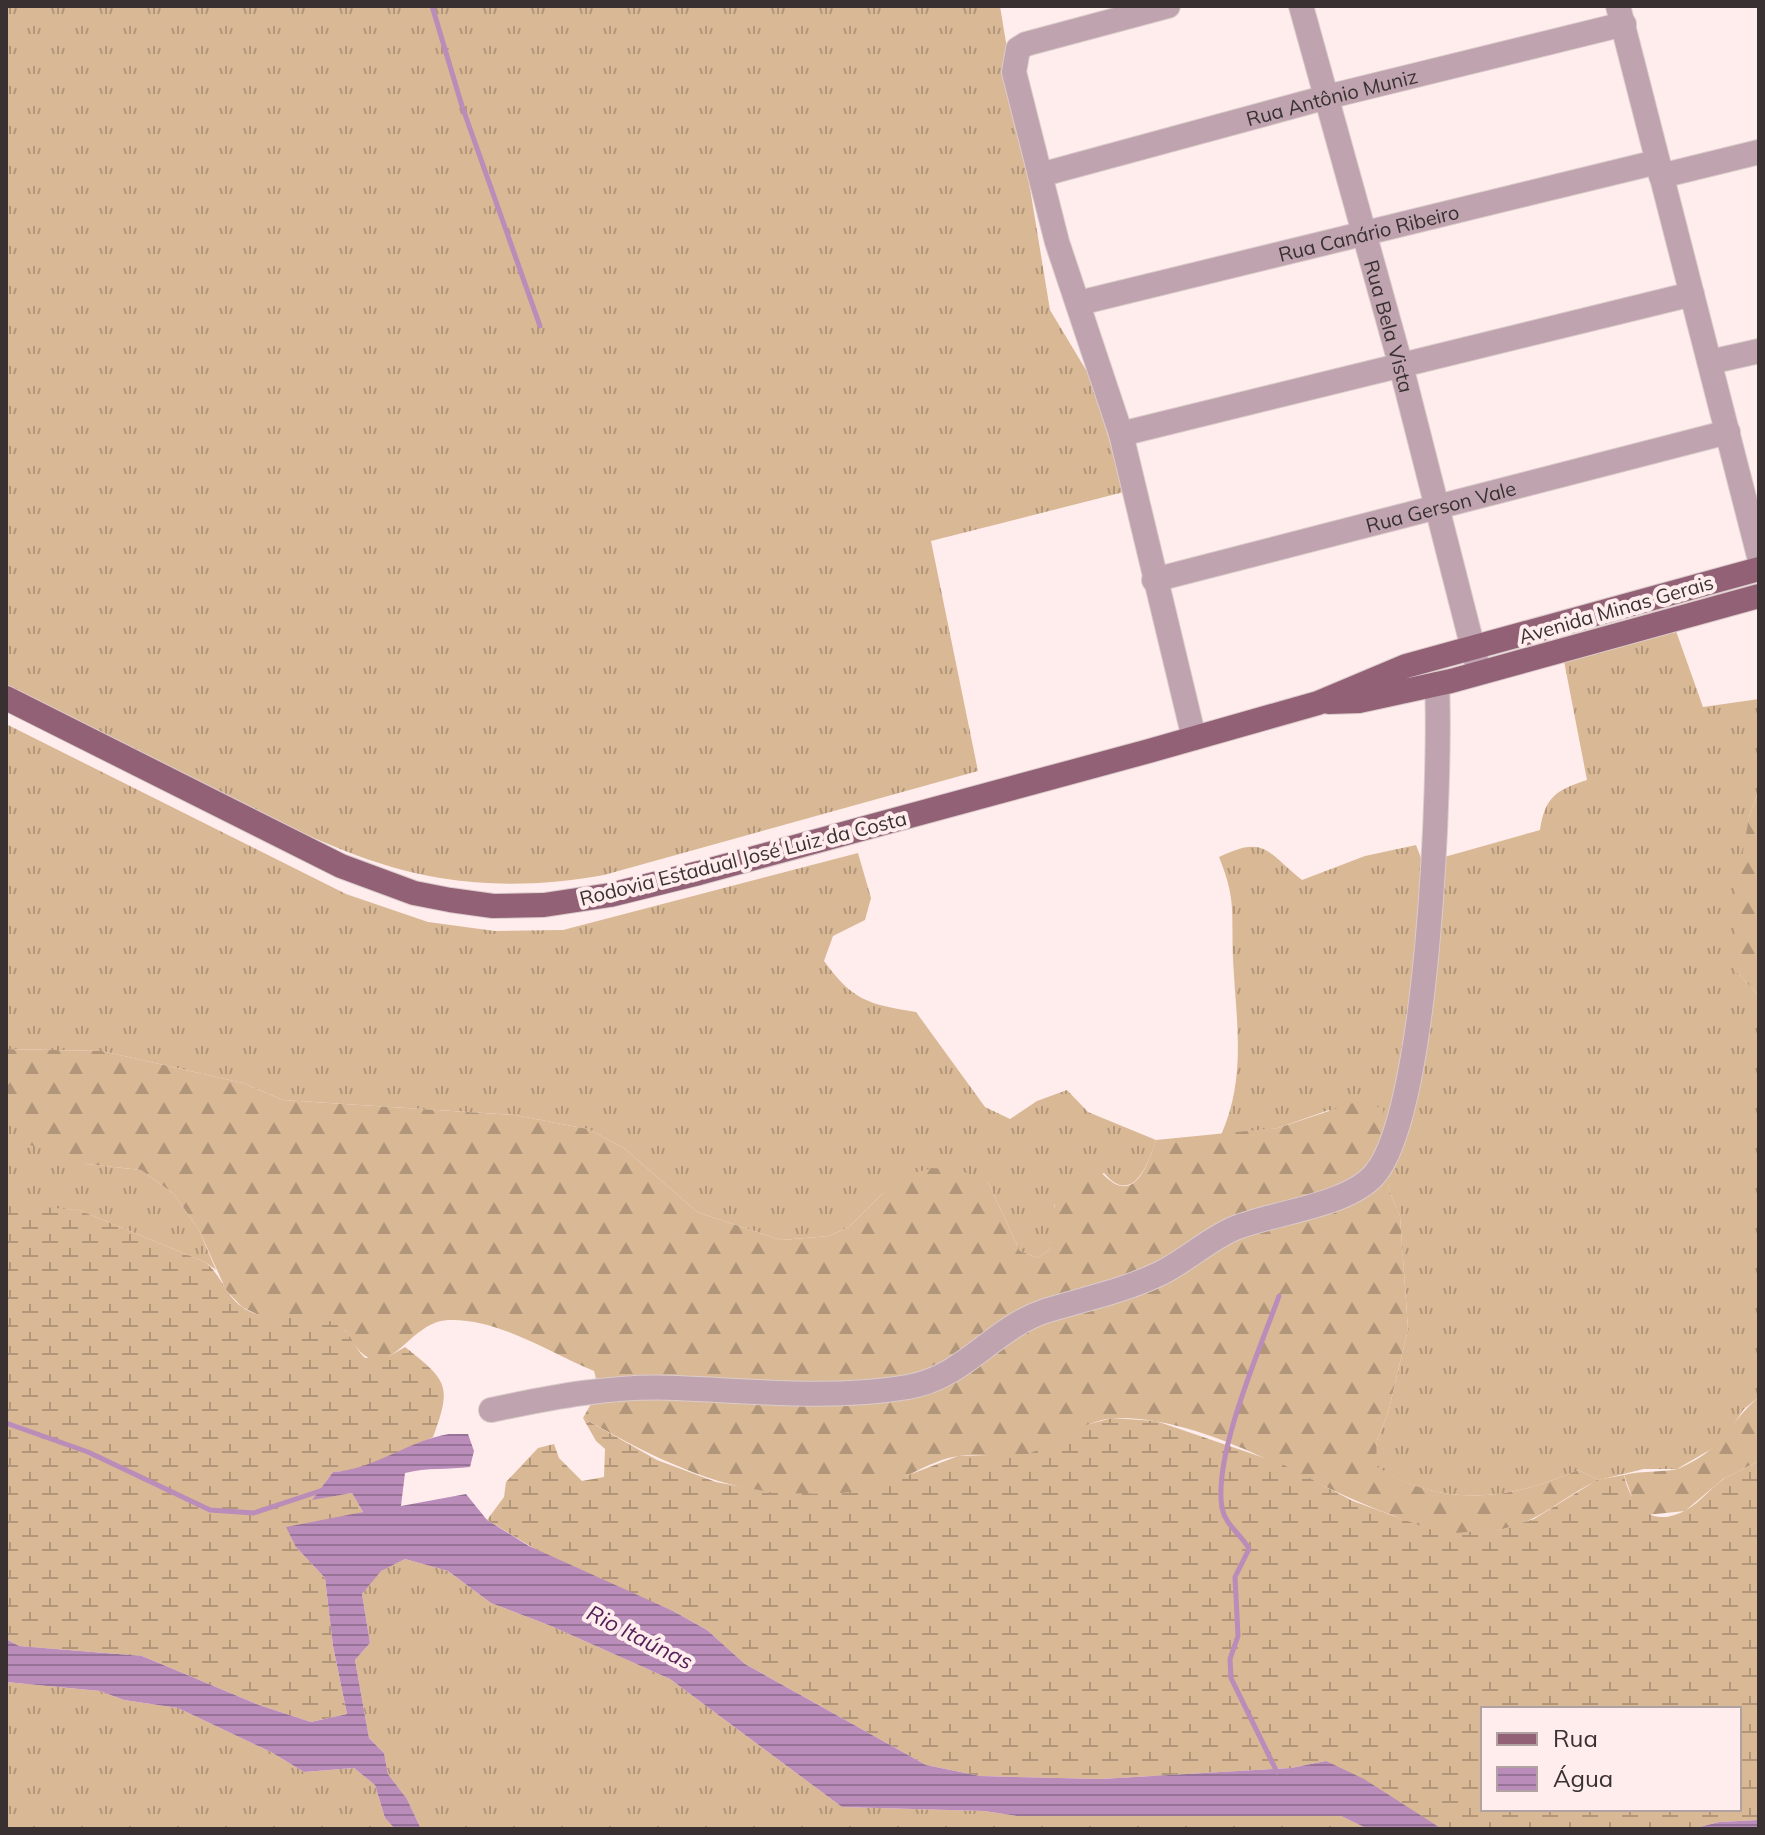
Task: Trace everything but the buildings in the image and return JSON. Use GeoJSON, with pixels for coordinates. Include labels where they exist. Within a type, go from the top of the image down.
{"type":"FeatureCollection","features":[{"type":"Feature","properties":{"kind":"main road","name":"Avenida Minas Gerais"},"geometry":{"type":"LineString","coordinates":[[1318,703],[1354,685],[1406,666],[1759,569]]}},
{"type":"Feature","properties":{"kind":"main road","name":"Avenida Minas Gerais"},"geometry":{"type":"LineString","coordinates":[[1318,703],[1359,701],[1437,684],[1759,596]]}},
{"type":"Feature","properties":{"kind":"main road","name":"Rodovia Estadual José Luiz da Costa"},"geometry":{"type":"LineString","coordinates":[[6,698],[341,866],[414,893],[493,906],[544,905],[610,895],[1318,703]]}},
{"type":"Feature","properties":{"kind":"street"},"geometry":{"type":"LineString","coordinates":[[1168,6],[1026,44],[1018,49],[1014,72],[1040,175],[1121,434],[1194,738]]}},
{"type":"Feature","properties":{"kind":"street","name":"Rua Bela Vista"},"geometry":{"type":"LineString","coordinates":[[1301,6],[1365,231],[1473,649]]}},
{"type":"Feature","properties":{"kind":"street"},"geometry":{"type":"LineString","coordinates":[[1621,15],[1759,556]]}},
{"type":"Feature","properties":{"kind":"street","name":"Rua Antônio Muniz"},"geometry":{"type":"LineString","coordinates":[[1040,175],[1621,15]]}},
{"type":"Feature","properties":{"kind":"street","name":"Rua Canário Ribeiro"},"geometry":{"type":"LineString","coordinates":[[1079,303],[1365,231],[1659,169],[1759,152]]}},
{"type":"Feature","properties":{"kind":"street"},"geometry":{"type":"LineString","coordinates":[[1121,434],[1692,294]]}},
{"type":"Feature","properties":{"kind":"street"},"geometry":{"type":"LineString","coordinates":[[1710,362],[1759,351]]}},
{"type":"Feature","properties":{"kind":"street","name":"Rua Gerson Vale"},"geometry":{"type":"LineString","coordinates":[[1154,580],[1437,510],[1728,432]]}},
{"type":"Feature","properties":{"kind":"street"},"geometry":{"type":"LineString","coordinates":[[1473,649],[1479,673]]}},
{"type":"Feature","properties":{"kind":"street"},"geometry":{"type":"LineString","coordinates":[[491,1410],[563,1395],[622,1388],[675,1387],[765,1394],[910,1387],[954,1372],[1016,1323],[1162,1272],[1230,1230],[1335,1199],[1373,1177],[1392,1148],[1405,1097],[1427,964],[1437,684]]}},
{"type":"Feature","properties":{"kind":"green space"},"geometry":{"type":"Polygon","coordinates":[[[6,6],[1000,6],[1050,310],[1092,380],[1124,492],[931,541],[978,771],[604,875],[542,883],[481,883],[410,872],[352,854],[268,816],[6,685],[6,6]]]}},
{"type":"Feature","properties":{"kind":"green space"},"geometry":{"type":"Polygon","coordinates":[[[1676,631],[1703,707],[1759,699],[1759,790],[1749,817],[1737,972],[1759,996],[1759,1397],[1744,1409],[1720,1444],[1677,1469],[1644,1469],[1599,1480],[1578,1470],[1501,1493],[1450,1494],[1424,1489],[1375,1466],[1377,1440],[1388,1413],[1408,1329],[1400,1216],[1389,1190],[1385,1163],[1329,1110],[1278,1128],[1221,1135],[1234,1092],[1238,1048],[1232,908],[1219,857],[1246,847],[1264,849],[1302,880],[1365,856],[1416,845],[1423,863],[1540,830],[1545,810],[1554,796],[1567,787],[1587,780],[1564,661],[1676,631]]]}},
{"type":"Feature","properties":{"kind":"green space"},"geometry":{"type":"Polygon","coordinates":[[[6,724],[346,894],[428,922],[495,931],[563,930],[858,853],[871,898],[865,920],[833,936],[824,961],[844,985],[873,1003],[916,1012],[985,1107],[1010,1119],[1037,1101],[1067,1090],[1088,1112],[1156,1140],[1153,1150],[1144,1170],[1131,1184],[1123,1186],[1104,1173],[1054,1205],[1054,1228],[1049,1250],[1038,1258],[1020,1251],[988,1182],[883,1193],[849,1227],[829,1236],[781,1240],[697,1212],[624,1148],[588,1129],[515,1115],[283,1100],[243,1083],[102,1051],[6,1049],[6,724]]]}},
{"type":"Feature","properties":{"kind":"green space"},"geometry":{"type":"Polygon","coordinates":[[[1759,790],[1759,996],[1737,972],[1733,909],[1749,817],[1759,790]]]}},
{"type":"Feature","properties":{"kind":"green space"},"geometry":{"type":"Polygon","coordinates":[[[6,1049],[102,1051],[243,1083],[283,1100],[515,1115],[588,1129],[624,1148],[697,1212],[781,1240],[829,1236],[849,1227],[883,1193],[914,1173],[932,1168],[959,1170],[988,1182],[1020,1251],[1038,1258],[1049,1250],[1059,1188],[1076,1172],[1092,1165],[1112,1182],[1129,1185],[1142,1174],[1156,1140],[1278,1128],[1356,1102],[1383,1108],[1389,1190],[1400,1216],[1408,1329],[1388,1413],[1377,1440],[1376,1466],[1400,1480],[1450,1494],[1501,1493],[1578,1470],[1599,1480],[1516,1525],[1473,1533],[1443,1534],[1423,1529],[1359,1502],[1220,1439],[1149,1420],[1114,1418],[1091,1424],[1037,1452],[1018,1456],[967,1455],[948,1458],[869,1490],[829,1495],[791,1495],[720,1481],[651,1454],[583,1418],[599,1390],[594,1371],[504,1330],[485,1324],[448,1320],[432,1324],[395,1353],[383,1359],[372,1359],[359,1350],[345,1330],[267,1319],[242,1307],[226,1290],[199,1230],[174,1194],[141,1170],[86,1164],[30,1145],[6,1111],[6,1049]]]}},
{"type":"Feature","properties":{"kind":"green space"},"geometry":{"type":"Polygon","coordinates":[[[6,1111],[86,1164],[141,1170],[174,1194],[199,1230],[216,1270],[205,1262],[79,1210],[6,1207],[6,1111]]]}},
{"type":"Feature","properties":{"kind":"green space"},"geometry":{"type":"Polygon","coordinates":[[[6,1207],[79,1210],[205,1262],[233,1299],[245,1309],[269,1317],[315,1318],[337,1324],[365,1358],[388,1357],[405,1347],[442,1384],[443,1405],[433,1437],[358,1470],[333,1472],[313,1499],[352,1493],[363,1512],[334,1520],[296,1547],[325,1578],[333,1646],[347,1714],[311,1722],[259,1705],[142,1656],[19,1646],[6,1639],[6,1207]]]}},
{"type":"Feature","properties":{"kind":"green space"},"geometry":{"type":"Polygon","coordinates":[[[1759,1397],[1759,1461],[1723,1479],[1685,1511],[1646,1515],[1636,1508],[1624,1475],[1675,1470],[1695,1461],[1716,1444],[1759,1397]]]}},
{"type":"Feature","properties":{"kind":"green space"},"geometry":{"type":"Polygon","coordinates":[[[583,1418],[657,1460],[716,1482],[775,1493],[833,1494],[872,1489],[958,1456],[1029,1454],[1086,1425],[1112,1418],[1156,1421],[1282,1464],[1353,1501],[1443,1534],[1503,1529],[1534,1519],[1597,1480],[1624,1475],[1632,1497],[1645,1512],[1653,1516],[1674,1515],[1691,1507],[1725,1478],[1759,1461],[1759,1820],[1719,1822],[1692,1829],[1442,1829],[1326,1761],[1291,1768],[1101,1779],[980,1776],[926,1765],[745,1664],[707,1630],[673,1611],[555,1561],[487,1520],[504,1497],[506,1482],[538,1448],[554,1444],[559,1458],[582,1481],[604,1477],[605,1449],[596,1441],[583,1418]]]}},
{"type":"Feature","properties":{"kind":"green space"},"geometry":{"type":"Polygon","coordinates":[[[405,1559],[448,1571],[491,1603],[670,1679],[842,1807],[984,1811],[1017,1816],[1341,1816],[1368,1829],[421,1829],[407,1799],[388,1774],[384,1753],[369,1738],[355,1660],[370,1643],[362,1594],[380,1571],[405,1559]]]}},
{"type":"Feature","properties":{"kind":"green space"},"geometry":{"type":"Polygon","coordinates":[[[6,1682],[100,1691],[124,1700],[178,1708],[271,1752],[304,1772],[354,1768],[375,1785],[385,1818],[395,1829],[6,1829],[6,1682]]]}},
{"type":"Feature","properties":{"kind":"water","name":"Rio Itaúnas"},"geometry":{"type":"Polygon","coordinates":[[[449,1434],[468,1434],[474,1451],[470,1467],[405,1473],[401,1506],[466,1494],[487,1520],[529,1546],[673,1611],[707,1630],[745,1664],[926,1765],[980,1776],[1101,1779],[1291,1768],[1326,1761],[1364,1779],[1442,1829],[1368,1829],[1341,1816],[1017,1816],[984,1811],[842,1807],[670,1679],[491,1603],[448,1571],[405,1559],[381,1571],[362,1594],[370,1643],[355,1660],[369,1738],[384,1753],[388,1774],[407,1799],[421,1829],[395,1829],[385,1818],[375,1785],[354,1768],[304,1772],[271,1752],[178,1708],[124,1700],[100,1691],[6,1682],[6,1639],[19,1646],[142,1656],[259,1705],[311,1722],[347,1714],[333,1646],[325,1578],[296,1547],[286,1527],[363,1512],[352,1493],[312,1500],[333,1472],[363,1466],[419,1442],[449,1434]]]}},
{"type":"Feature","properties":{"kind":"water"},"geometry":{"type":"Polygon","coordinates":[[[1759,1820],[1759,1829],[1692,1829],[1719,1822],[1759,1820]]]}},
{"type":"Feature","properties":{"kind":"waterway"},"geometry":{"type":"LineString","coordinates":[[432,6],[462,106],[540,326]]}},
{"type":"Feature","properties":{"kind":"waterway"},"geometry":{"type":"LineString","coordinates":[[1277,1772],[1231,1678],[1230,1659],[1238,1636],[1235,1577],[1249,1549],[1224,1514],[1221,1486],[1224,1460],[1240,1402],[1279,1296]]}},
{"type":"Feature","properties":{"kind":"waterway"},"geometry":{"type":"LineString","coordinates":[[6,1423],[88,1452],[210,1510],[254,1513],[323,1490]]}}]}
